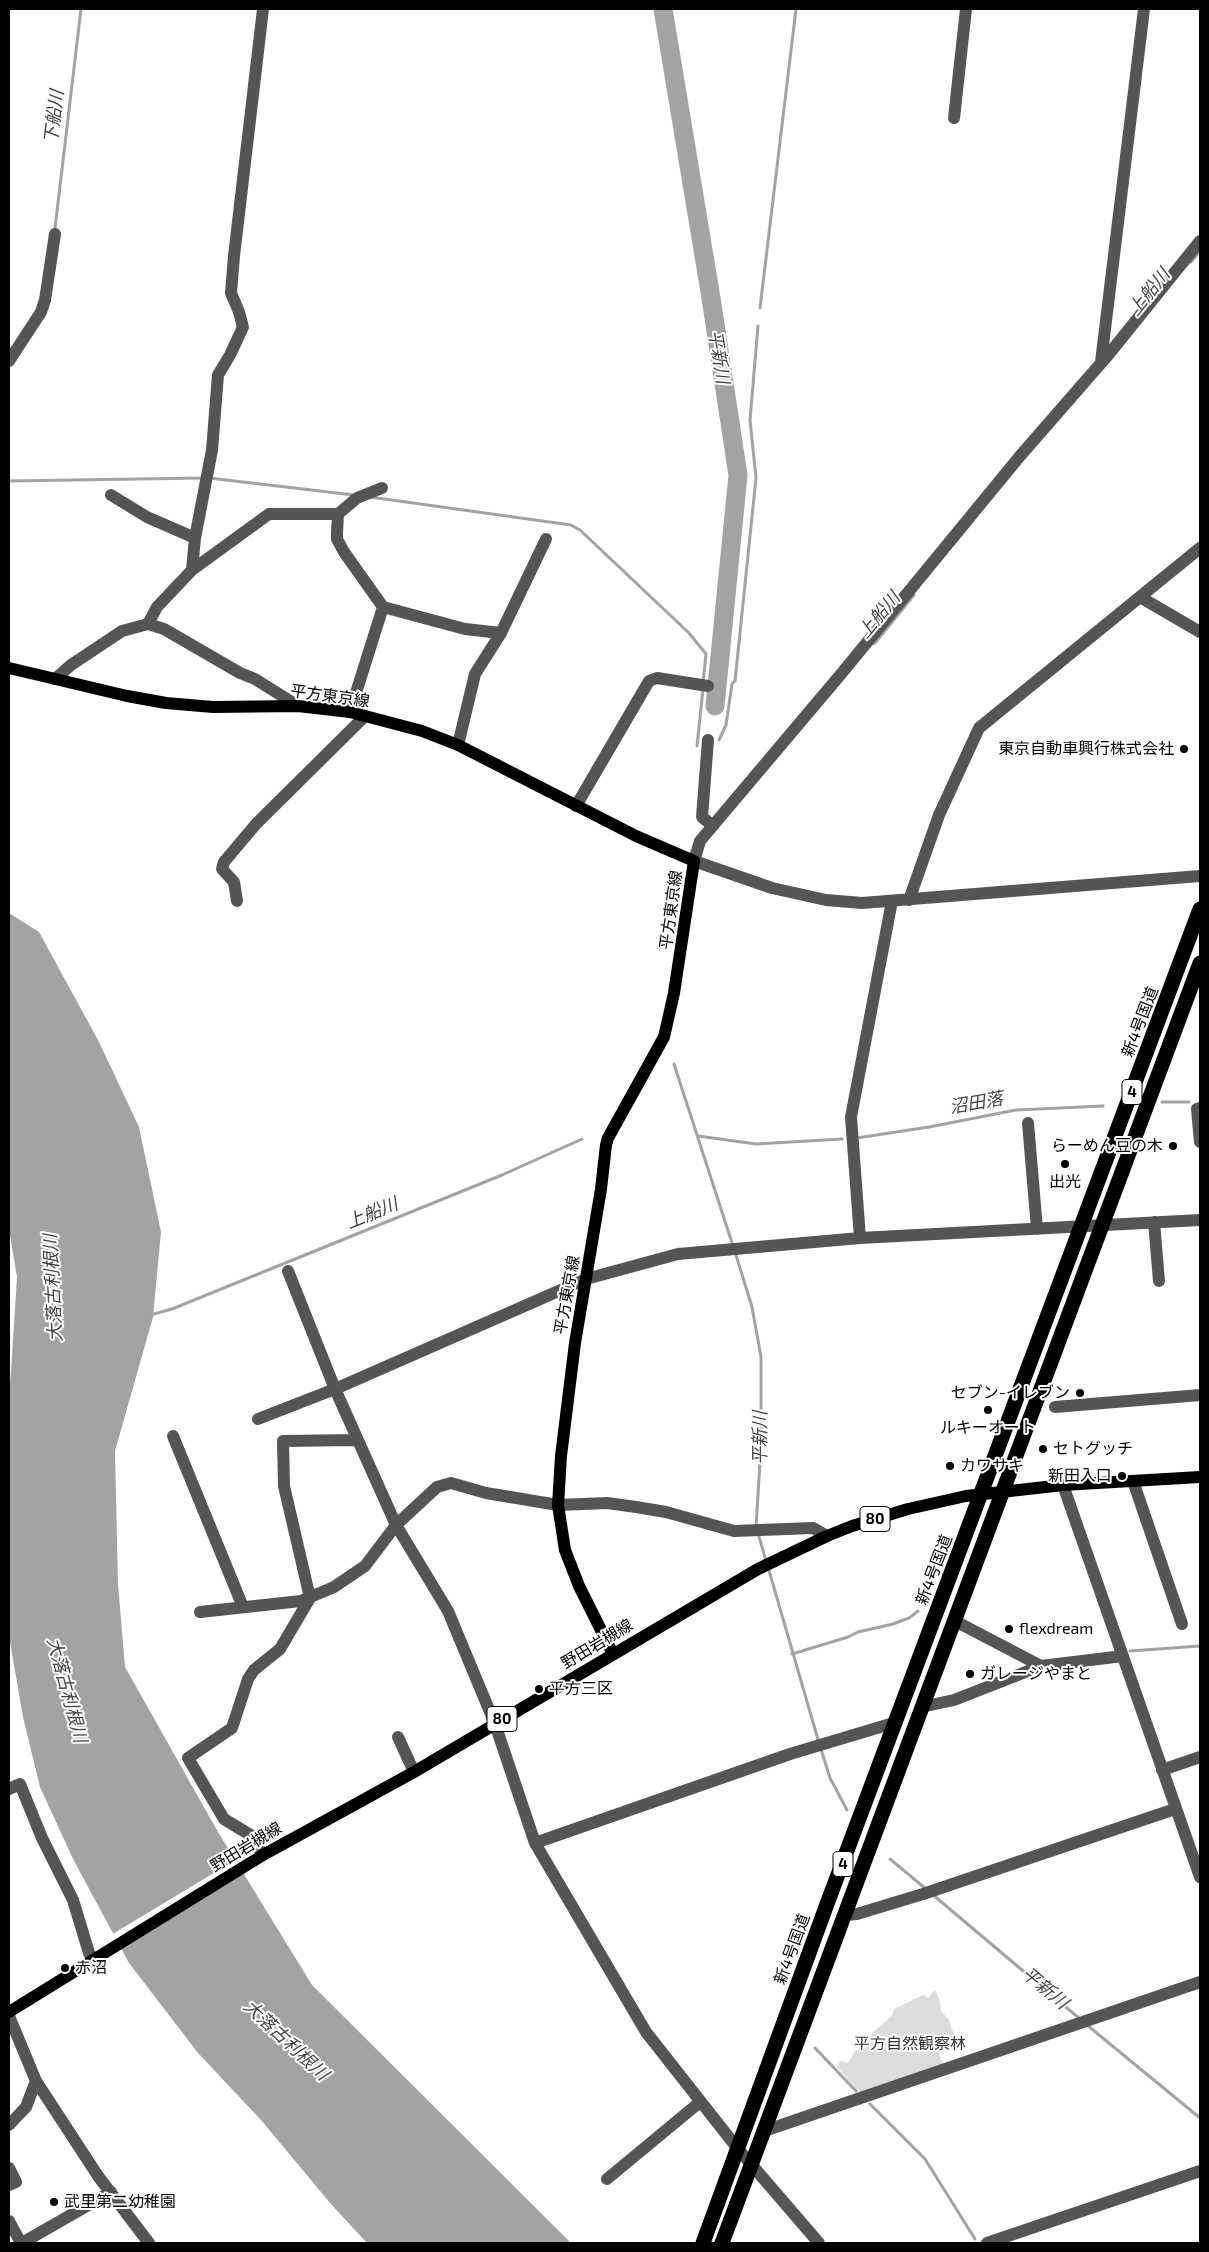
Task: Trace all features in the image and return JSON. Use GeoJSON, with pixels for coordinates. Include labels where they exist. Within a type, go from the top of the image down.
{"type":"FeatureCollection","features":[{"type":"Feature","properties":{"kind":"highway","name":"新4号国道"},"geometry":{"type":"LineString","coordinates":[[703,2243],[1200,909]]}},
{"type":"Feature","properties":{"kind":"highway","name":"4"},"geometry":{"type":"LineString","coordinates":[[722,2243],[1200,962]]}},
{"type":"Feature","properties":{"kind":"main road","name":"平方東京線"},"geometry":{"type":"LineString","coordinates":[[9,668],[127,696],[166,703],[213,706],[298,706],[350,712],[422,731],[458,745],[636,836],[694,861],[674,993],[664,1037],[608,1138],[575,1343],[562,1447],[558,1505],[565,1550],[579,1586],[613,1654]]}},
{"type":"Feature","properties":{"kind":"main road","name":"野田岩槻線"},"geometry":{"type":"LineString","coordinates":[[9,2014],[262,1855],[414,1772],[774,1561],[827,1536],[852,1526],[908,1510],[981,1494],[1062,1485],[1200,1477]]}},
{"type":"Feature","properties":{"kind":"street"},"geometry":{"type":"LineString","coordinates":[[192,570],[195,538],[212,450],[218,376],[243,327],[232,293],[233,275],[263,9]]}},
{"type":"Feature","properties":{"kind":"street"},"geometry":{"type":"LineString","coordinates":[[954,118],[966,9]]}},
{"type":"Feature","properties":{"kind":"street"},"geometry":{"type":"LineString","coordinates":[[1101,362],[1144,9]]}},
{"type":"Feature","properties":{"kind":"street"},"geometry":{"type":"LineString","coordinates":[[9,361],[29,332],[43,306],[55,234]]}},
{"type":"Feature","properties":{"kind":"street"},"geometry":{"type":"LineString","coordinates":[[1200,241],[841,674],[700,840],[694,861],[772,888],[826,900],[862,903],[1200,876]]}},
{"type":"Feature","properties":{"kind":"street"},"geometry":{"type":"LineString","coordinates":[[148,624],[157,607],[192,570],[269,514],[338,514],[357,498],[382,488]]}},
{"type":"Feature","properties":{"kind":"street"},"geometry":{"type":"LineString","coordinates":[[111,495],[147,517],[195,538]]}},
{"type":"Feature","properties":{"kind":"street"},"geometry":{"type":"LineString","coordinates":[[338,514],[337,539],[383,607],[466,630],[501,633]]}},
{"type":"Feature","properties":{"kind":"street"},"geometry":{"type":"LineString","coordinates":[[458,745],[475,674],[501,633],[546,539]]}},
{"type":"Feature","properties":{"kind":"street"},"geometry":{"type":"LineString","coordinates":[[909,900],[939,815],[979,728],[1200,548]]}},
{"type":"Feature","properties":{"kind":"street"},"geometry":{"type":"LineString","coordinates":[[1140,597],[1200,632]]}},
{"type":"Feature","properties":{"kind":"street"},"geometry":{"type":"LineString","coordinates":[[350,712],[383,607]]}},
{"type":"Feature","properties":{"kind":"street"},"geometry":{"type":"LineString","coordinates":[[55,679],[71,665],[122,631],[148,624],[164,630],[240,673],[255,679],[298,706]]}},
{"type":"Feature","properties":{"kind":"street"},"geometry":{"type":"LineString","coordinates":[[576,806],[649,681],[657,678],[708,686]]}},
{"type":"Feature","properties":{"kind":"street"},"geometry":{"type":"LineString","coordinates":[[237,901],[234,882],[222,869],[224,862],[256,824],[365,716]]}},
{"type":"Feature","properties":{"kind":"street"},"geometry":{"type":"LineString","coordinates":[[708,740],[702,817],[713,826]]}},
{"type":"Feature","properties":{"kind":"street"},"geometry":{"type":"LineString","coordinates":[[860,1238],[851,1117],[892,902]]}},
{"type":"Feature","properties":{"kind":"street"},"geometry":{"type":"LineString","coordinates":[[1200,1108],[1197,1109],[1200,1142]]}},
{"type":"Feature","properties":{"kind":"street"},"geometry":{"type":"LineString","coordinates":[[1028,1124],[1037,1229]]}},
{"type":"Feature","properties":{"kind":"street"},"geometry":{"type":"LineString","coordinates":[[258,1419],[335,1389],[586,1279],[678,1254],[860,1238],[1200,1220]]}},
{"type":"Feature","properties":{"kind":"street"},"geometry":{"type":"LineString","coordinates":[[1154,1222],[1160,1281]]}},
{"type":"Feature","properties":{"kind":"street"},"geometry":{"type":"LineString","coordinates":[[288,1271],[335,1389],[396,1525],[448,1611],[495,1724],[535,1843],[646,2032],[812,2241]]}},
{"type":"Feature","properties":{"kind":"street"},"geometry":{"type":"LineString","coordinates":[[1055,1408],[1200,1395]]}},
{"type":"Feature","properties":{"kind":"street"},"geometry":{"type":"LineString","coordinates":[[173,1436],[243,1607]]}},
{"type":"Feature","properties":{"kind":"street"},"geometry":{"type":"LineString","coordinates":[[262,1855],[252,1836],[224,1819],[188,1758],[232,1728],[248,1679],[254,1670],[280,1649],[310,1598],[284,1486],[283,1441],[358,1440]]}},
{"type":"Feature","properties":{"kind":"street"},"geometry":{"type":"LineString","coordinates":[[1132,1481],[1182,1624]]}},
{"type":"Feature","properties":{"kind":"street"},"geometry":{"type":"LineString","coordinates":[[200,1612],[301,1601],[336,1586],[365,1566],[396,1525],[437,1486],[451,1483],[486,1493],[558,1505],[607,1503],[666,1512],[734,1531],[752,1532],[813,1528],[827,1536]]}},
{"type":"Feature","properties":{"kind":"street"},"geometry":{"type":"LineString","coordinates":[[1062,1485],[1200,1877]]}},
{"type":"Feature","properties":{"kind":"street"},"geometry":{"type":"LineString","coordinates":[[955,1620],[1040,1666]]}},
{"type":"Feature","properties":{"kind":"street"},"geometry":{"type":"LineString","coordinates":[[922,1707],[954,1700],[1040,1666],[1123,1656]]}},
{"type":"Feature","properties":{"kind":"street"},"geometry":{"type":"LineString","coordinates":[[535,1843],[790,1754],[897,1722]]}},
{"type":"Feature","properties":{"kind":"street"},"geometry":{"type":"LineString","coordinates":[[398,1737],[414,1772]]}},
{"type":"Feature","properties":{"kind":"street"},"geometry":{"type":"LineString","coordinates":[[1162,1770],[1200,1757]]}},
{"type":"Feature","properties":{"kind":"street"},"geometry":{"type":"LineString","coordinates":[[9,1789],[20,1784],[42,1838],[73,1900],[89,1953],[94,1960]]}},
{"type":"Feature","properties":{"kind":"street"},"geometry":{"type":"LineString","coordinates":[[845,1915],[857,1914],[923,1894],[1175,1809]]}},
{"type":"Feature","properties":{"kind":"street"},"geometry":{"type":"LineString","coordinates":[[764,2131],[1200,1982]]}},
{"type":"Feature","properties":{"kind":"street"},"geometry":{"type":"LineString","coordinates":[[9,2014],[36,2081],[111,2192],[149,2243]]}},
{"type":"Feature","properties":{"kind":"street"},"geometry":{"type":"LineString","coordinates":[[9,2125],[26,2107],[36,2081]]}},
{"type":"Feature","properties":{"kind":"street"},"geometry":{"type":"LineString","coordinates":[[608,2178],[700,2102]]}},
{"type":"Feature","properties":{"kind":"street"},"geometry":{"type":"LineString","coordinates":[[9,2168],[16,2182],[9,2185]]}},
{"type":"Feature","properties":{"kind":"street"},"geometry":{"type":"LineString","coordinates":[[987,2243],[1200,2171]]}},
{"type":"Feature","properties":{"kind":"street"},"geometry":{"type":"LineString","coordinates":[[9,2221],[22,2243],[111,2192]]}},
{"type":"Feature","properties":{"kind":"green space","name":"平方自然観察林"},"geometry":{"type":"Polygon","coordinates":[[[935,1990],[940,2001],[941,2011],[949,2020],[951,2029],[957,2037],[956,2044],[944,2047],[939,2055],[944,2066],[860,2093],[837,2067],[839,2063],[841,2061],[848,2063],[855,2051],[863,2047],[868,2037],[892,2016],[894,2009],[924,1995],[928,1998],[935,1990]]]}},
{"type":"Feature","properties":{"kind":"water","name":"大落古利根川"},"geometry":{"type":"Polygon","coordinates":[[[9,913],[39,932],[98,1040],[139,1127],[161,1232],[153,1317],[115,1451],[118,1584],[125,1667],[218,1832],[312,1985],[571,2243],[367,2243],[330,2203],[261,2120],[198,2053],[129,1963],[73,1859],[40,1787],[23,1717],[9,1636],[9,1402],[17,1277],[9,1229],[9,913]]]}},
{"type":"Feature","properties":{"kind":"pier"},"geometry":{"type":"Polygon","coordinates":[[[237,1859],[245,1872],[119,1949],[111,1935],[237,1859]]]}},
{"type":"Feature","properties":{"kind":"waterway","name":"下船川"},"geometry":{"type":"LineString","coordinates":[[55,228],[81,9]]}},
{"type":"Feature","properties":{"kind":"waterway","name":"平新川"},"geometry":{"type":"LineString","coordinates":[[663,9],[738,475],[715,706]]}},
{"type":"Feature","properties":{"kind":"waterway"},"geometry":{"type":"LineString","coordinates":[[760,308],[796,9]]}},
{"type":"Feature","properties":{"kind":"waterway","name":"上船川"},"geometry":{"type":"LineString","coordinates":[[1191,262],[1200,251]]}},
{"type":"Feature","properties":{"kind":"waterway"},"geometry":{"type":"LineString","coordinates":[[719,740],[726,725],[732,684],[735,681],[756,478],[750,420],[758,326]]}},
{"type":"Feature","properties":{"kind":"waterway"},"geometry":{"type":"LineString","coordinates":[[9,481],[203,478]]}},
{"type":"Feature","properties":{"kind":"waterway"},"geometry":{"type":"LineString","coordinates":[[209,478],[354,495]]}},
{"type":"Feature","properties":{"kind":"waterway"},"geometry":{"type":"LineString","coordinates":[[370,497],[571,525],[580,530],[689,633],[706,654],[703,683]]}},
{"type":"Feature","properties":{"kind":"waterway","name":"上船川"},"geometry":{"type":"LineString","coordinates":[[871,644],[875,643],[914,595]]}},
{"type":"Feature","properties":{"kind":"waterway"},"geometry":{"type":"LineString","coordinates":[[697,746],[703,689]]}},
{"type":"Feature","properties":{"kind":"waterway","name":"平新川"},"geometry":{"type":"LineString","coordinates":[[674,1064],[733,1246]]}},
{"type":"Feature","properties":{"kind":"waterway","name":"沼田落"},"geometry":{"type":"LineString","coordinates":[[1162,1102],[1189,1102]]}},
{"type":"Feature","properties":{"kind":"waterway","name":"沼田落"},"geometry":{"type":"LineString","coordinates":[[857,1138],[929,1127],[1016,1110],[1103,1106]]}},
{"type":"Feature","properties":{"kind":"waterway","name":"沼田落"},"geometry":{"type":"LineString","coordinates":[[698,1136],[756,1144],[842,1139]]}},
{"type":"Feature","properties":{"kind":"waterway","name":"上船川"},"geometry":{"type":"LineString","coordinates":[[150,1315],[172,1309],[502,1175],[582,1139]]}},
{"type":"Feature","properties":{"kind":"waterway","name":"平新川"},"geometry":{"type":"LineString","coordinates":[[735,1252],[752,1307],[761,1357],[761,1446],[756,1527]]}},
{"type":"Feature","properties":{"kind":"waterway","name":"平新川"},"geometry":{"type":"LineString","coordinates":[[758,1533],[766,1561]]}},
{"type":"Feature","properties":{"kind":"waterway","name":"平新川"},"geometry":{"type":"LineString","coordinates":[[768,1567],[819,1743]]}},
{"type":"Feature","properties":{"kind":"waterway"},"geometry":{"type":"LineString","coordinates":[[792,1654],[848,1637],[858,1632],[893,1624],[909,1618],[918,1611]]}},
{"type":"Feature","properties":{"kind":"waterway"},"geometry":{"type":"LineString","coordinates":[[1130,1651],[1200,1646]]}},
{"type":"Feature","properties":{"kind":"waterway","name":"平新川"},"geometry":{"type":"LineString","coordinates":[[821,1749],[830,1778],[847,1810]]}},
{"type":"Feature","properties":{"kind":"waterway","name":"平新川"},"geometry":{"type":"LineString","coordinates":[[890,1859],[926,1889]]}},
{"type":"Feature","properties":{"kind":"waterway","name":"平新川"},"geometry":{"type":"LineString","coordinates":[[932,1894],[1080,2019]]}},
{"type":"Feature","properties":{"kind":"waterway","name":"平新川"},"geometry":{"type":"LineString","coordinates":[[1087,2025],[1200,2118]]}},
{"type":"Feature","properties":{"kind":"waterway"},"geometry":{"type":"LineString","coordinates":[[815,2048],[856,2091]]}},
{"type":"Feature","properties":{"kind":"waterway"},"geometry":{"type":"LineString","coordinates":[[870,2104],[925,2159],[975,2239]]}},
{"type":"Feature","properties":{"kind":"place","name":"東京自動車興行株式会社"},"geometry":{"type":"Point","coordinates":[1184,749]}},
{"type":"Feature","properties":{"kind":"place","name":"らーめん豆の木"},"geometry":{"type":"Point","coordinates":[1173,1146]}},
{"type":"Feature","properties":{"kind":"place","name":"出光"},"geometry":{"type":"Point","coordinates":[1065,1164]}},
{"type":"Feature","properties":{"kind":"place","name":"セブン-イレブン"},"geometry":{"type":"Point","coordinates":[1080,1393]}},
{"type":"Feature","properties":{"kind":"place","name":"ルキーオート"},"geometry":{"type":"Point","coordinates":[988,1410]}},
{"type":"Feature","properties":{"kind":"place","name":"セトグッチ"},"geometry":{"type":"Point","coordinates":[1043,1449]}},
{"type":"Feature","properties":{"kind":"place","name":"カワサキ"},"geometry":{"type":"Point","coordinates":[950,1466]}},
{"type":"Feature","properties":{"kind":"place","name":"新田入口"},"geometry":{"type":"Point","coordinates":[1122,1476]}},
{"type":"Feature","properties":{"kind":"place","name":"flexdream"},"geometry":{"type":"Point","coordinates":[1009,1629]}},
{"type":"Feature","properties":{"kind":"place","name":"ガレージやまと"},"geometry":{"type":"Point","coordinates":[970,1674]}},
{"type":"Feature","properties":{"kind":"place","name":"平方三区"},"geometry":{"type":"Point","coordinates":[539,1689]}},
{"type":"Feature","properties":{"kind":"place","name":"赤沼"},"geometry":{"type":"Point","coordinates":[65,1968]}},
{"type":"Feature","properties":{"kind":"place","name":"武里第二幼稚園"},"geometry":{"type":"Point","coordinates":[54,2202]}}]}
